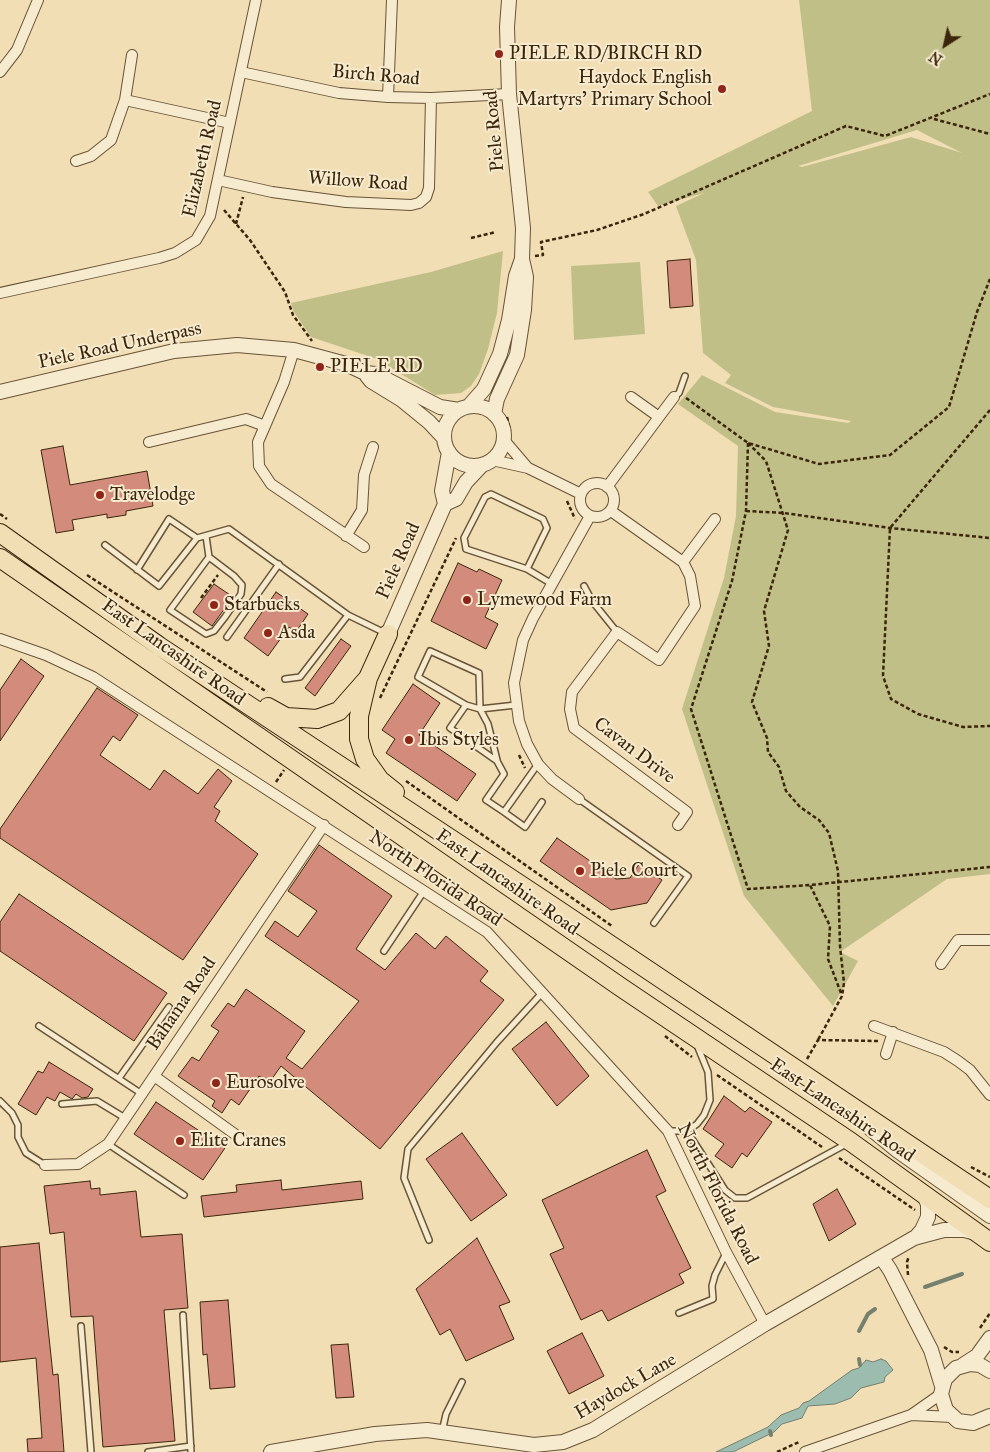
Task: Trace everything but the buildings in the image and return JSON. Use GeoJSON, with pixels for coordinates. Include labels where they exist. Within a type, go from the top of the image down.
{"type":"FeatureCollection","features":[{"type":"Feature","properties":{"kind":"highway","name":"East Lancashire Road"},"geometry":{"type":"LineString","coordinates":[[0,533],[159,646],[436,829],[799,1061],[990,1199]]}},
{"type":"Feature","properties":{"kind":"highway","name":"East Lancashire Road"},"geometry":{"type":"LineString","coordinates":[[0,558],[693,1036],[924,1192],[984,1238]]}},
{"type":"Feature","properties":{"kind":"highway"},"geometry":{"type":"LineString","coordinates":[[388,634],[368,678],[359,716],[359,739],[365,759],[380,780],[436,829]]}},
{"type":"Feature","properties":{"kind":"highway"},"geometry":{"type":"LineString","coordinates":[[159,646],[286,717],[317,718],[339,711],[368,678]]}},
{"type":"Feature","properties":{"kind":"street"},"geometry":{"type":"LineString","coordinates":[[2,67],[17,50],[38,0]]}},
{"type":"Feature","properties":{"kind":"street","name":"Elizabeth Road"},"geometry":{"type":"LineString","coordinates":[[0,293],[175,253],[196,240],[204,229],[214,198],[256,0]]}},
{"type":"Feature","properties":{"kind":"street"},"geometry":{"type":"LineString","coordinates":[[388,97],[392,0]]}},
{"type":"Feature","properties":{"kind":"street","name":"Piele Road"},"geometry":{"type":"LineString","coordinates":[[500,412],[497,399],[517,355],[524,310],[526,277],[522,259],[523,228],[509,94],[507,27],[509,0]]}},
{"type":"Feature","properties":{"kind":"street"},"geometry":{"type":"LineString","coordinates":[[76,161],[91,156],[111,140],[125,100],[132,56]]}},
{"type":"Feature","properties":{"kind":"street","name":"Birch Road"},"geometry":{"type":"LineString","coordinates":[[241,72],[339,93],[432,98],[509,94]]}},
{"type":"Feature","properties":{"kind":"street","name":"Willow Road"},"geometry":{"type":"LineString","coordinates":[[218,180],[346,202],[411,205],[420,203],[426,197],[429,188],[432,98]]}},
{"type":"Feature","properties":{"kind":"street"},"geometry":{"type":"LineString","coordinates":[[125,100],[230,123]]}},
{"type":"Feature","properties":{"kind":"street","name":"Piele Road"},"geometry":{"type":"LineString","coordinates":[[464,408],[484,389],[500,354],[509,320],[516,276],[522,259]]}},
{"type":"Feature","properties":{"kind":"street","name":"Piele Road Underpass"},"geometry":{"type":"LineString","coordinates":[[0,392],[174,351],[237,345],[294,350],[346,364],[365,372],[376,374],[440,407],[464,408]]}},
{"type":"Feature","properties":{"kind":"street"},"geometry":{"type":"LineString","coordinates":[[294,350],[284,382],[258,442],[259,466],[272,484],[364,547]]}},
{"type":"Feature","properties":{"kind":"street","name":"Piele Road Underpass"},"geometry":{"type":"LineString","coordinates":[[365,372],[371,381],[402,400],[444,438]]}},
{"type":"Feature","properties":{"kind":"street"},"geometry":{"type":"LineString","coordinates":[[607,487],[676,395]]}},
{"type":"Feature","properties":{"kind":"street"},"geometry":{"type":"LineString","coordinates":[[631,397],[659,417]]}},
{"type":"Feature","properties":{"kind":"street"},"geometry":{"type":"LineString","coordinates":[[528,468],[508,439],[502,426],[500,412],[480,406],[464,408],[447,422],[444,438],[449,452],[462,463],[487,462],[528,468],[581,494]]}},
{"type":"Feature","properties":{"kind":"street"},"geometry":{"type":"LineString","coordinates":[[149,442],[246,419],[265,426]]}},
{"type":"Feature","properties":{"kind":"street"},"geometry":{"type":"LineString","coordinates":[[487,462],[499,452],[508,439]]}},
{"type":"Feature","properties":{"kind":"street"},"geometry":{"type":"LineString","coordinates":[[346,536],[362,510],[364,475],[373,447]]}},
{"type":"Feature","properties":{"kind":"street","name":"Piele Road"},"geometry":{"type":"LineString","coordinates":[[388,634],[445,504],[442,491],[449,452]]}},
{"type":"Feature","properties":{"kind":"street","name":"Piele Road"},"geometry":{"type":"LineString","coordinates":[[445,504],[456,499],[466,482],[487,462]]}},
{"type":"Feature","properties":{"kind":"street"},"geometry":{"type":"LineString","coordinates":[[592,484],[607,487],[614,498],[610,511],[603,516],[590,516],[581,505],[581,494],[592,484]]}},
{"type":"Feature","properties":{"kind":"street"},"geometry":{"type":"LineString","coordinates":[[610,511],[683,562],[690,576],[695,606],[659,660],[617,632]]}},
{"type":"Feature","properties":{"kind":"street"},"geometry":{"type":"LineString","coordinates":[[579,800],[552,779],[538,764],[527,744],[516,705],[514,684],[523,640],[590,516]]}},
{"type":"Feature","properties":{"kind":"street"},"geometry":{"type":"LineString","coordinates":[[683,562],[715,519]]}},
{"type":"Feature","properties":{"kind":"street","name":"Cavan Drive"},"geometry":{"type":"LineString","coordinates":[[617,632],[572,692],[570,709],[574,728],[687,812],[678,825]]}},
{"type":"Feature","properties":{"kind":"street","name":"North Florida Road"},"geometry":{"type":"LineString","coordinates":[[0,639],[46,655],[93,677],[487,932],[668,1131],[726,1252],[765,1324]]}},
{"type":"Feature","properties":{"kind":"street","name":"Bahama Road"},"geometry":{"type":"LineString","coordinates":[[45,1165],[78,1164],[108,1144],[324,825]]}},
{"type":"Feature","properties":{"kind":"street"},"geometry":{"type":"LineString","coordinates":[[941,964],[958,940],[990,940]]}},
{"type":"Feature","properties":{"kind":"street"},"geometry":{"type":"LineString","coordinates":[[874,1026],[892,1036],[944,1052],[958,1060],[990,1095]]}},
{"type":"Feature","properties":{"kind":"street"},"geometry":{"type":"LineString","coordinates":[[886,1054],[892,1036]]}},
{"type":"Feature","properties":{"kind":"street"},"geometry":{"type":"LineString","coordinates":[[799,1061],[898,1151],[990,1216]]}},
{"type":"Feature","properties":{"kind":"street"},"geometry":{"type":"LineString","coordinates":[[154,1076],[243,1140]]}},
{"type":"Feature","properties":{"kind":"street","name":"Haydock Lane"},"geometry":{"type":"LineString","coordinates":[[271,1452],[302,1449],[375,1434],[427,1430],[534,1444],[563,1442],[593,1430],[765,1324],[914,1238],[922,1230],[928,1217],[928,1204],[924,1192]]}},
{"type":"Feature","properties":{"kind":"street","name":"Haydock Lane"},"geometry":{"type":"LineString","coordinates":[[914,1238],[944,1230],[964,1230],[984,1238]]}},
{"type":"Feature","properties":{"kind":"street"},"geometry":{"type":"LineString","coordinates":[[882,1258],[935,1346],[959,1366],[980,1365],[990,1372]]}},
{"type":"Feature","properties":{"kind":"street"},"geometry":{"type":"LineString","coordinates":[[911,1416],[941,1390],[950,1372],[977,1356],[990,1338]]}},
{"type":"Feature","properties":{"kind":"street"},"geometry":{"type":"LineString","coordinates":[[935,1346],[941,1390],[946,1410],[958,1421],[973,1423],[989,1417]]}},
{"type":"Feature","properties":{"kind":"street"},"geometry":{"type":"LineString","coordinates":[[804,1452],[911,1416],[952,1417]]}},
{"type":"Feature","properties":{"kind":"lane"},"geometry":{"type":"LineString","coordinates":[[676,395],[685,376]]}},
{"type":"Feature","properties":{"kind":"lane"},"geometry":{"type":"LineString","coordinates":[[527,569],[547,528],[543,518],[492,494],[485,497],[464,538],[466,549],[527,569],[552,584]]}},
{"type":"Feature","properties":{"kind":"lane"},"geometry":{"type":"LineString","coordinates":[[136,570],[169,519],[197,538]]}},
{"type":"Feature","properties":{"kind":"lane"},"geometry":{"type":"LineString","coordinates":[[105,545],[159,586],[197,538],[229,529],[348,615],[388,634]]}},
{"type":"Feature","properties":{"kind":"lane"},"geometry":{"type":"LineString","coordinates":[[206,536],[209,557],[234,576],[242,585],[241,594],[214,631],[206,634],[190,626],[170,610],[209,557]]}},
{"type":"Feature","properties":{"kind":"lane"},"geometry":{"type":"LineString","coordinates":[[227,637],[279,564]]}},
{"type":"Feature","properties":{"kind":"lane"},"geometry":{"type":"LineString","coordinates":[[584,586],[592,601],[617,632]]}},
{"type":"Feature","properties":{"kind":"lane"},"geometry":{"type":"LineString","coordinates":[[285,679],[300,677],[348,615]]}},
{"type":"Feature","properties":{"kind":"lane"},"geometry":{"type":"LineString","coordinates":[[516,705],[480,709],[466,705],[418,677],[430,652],[479,673],[480,709],[488,724],[497,761],[504,774],[486,800],[525,827],[542,802]]}},
{"type":"Feature","properties":{"kind":"lane"},"geometry":{"type":"LineString","coordinates":[[466,705],[450,728],[497,761]]}},
{"type":"Feature","properties":{"kind":"lane"},"geometry":{"type":"LineString","coordinates":[[504,812],[538,764]]}},
{"type":"Feature","properties":{"kind":"lane"},"geometry":{"type":"LineString","coordinates":[[579,800],[688,876],[654,923]]}},
{"type":"Feature","properties":{"kind":"lane"},"geometry":{"type":"LineString","coordinates":[[384,951],[424,891]]}},
{"type":"Feature","properties":{"kind":"lane"},"geometry":{"type":"LineString","coordinates":[[429,1240],[404,1178],[408,1149],[497,1042],[542,993]]}},
{"type":"Feature","properties":{"kind":"lane"},"geometry":{"type":"LineString","coordinates":[[119,1078],[169,1007]]}},
{"type":"Feature","properties":{"kind":"lane"},"geometry":{"type":"LineString","coordinates":[[38,1026],[142,1094]]}},
{"type":"Feature","properties":{"kind":"lane"},"geometry":{"type":"LineString","coordinates":[[668,1131],[687,1131],[697,1124],[704,1115],[710,1100],[708,1072],[693,1036]]}},
{"type":"Feature","properties":{"kind":"lane"},"geometry":{"type":"LineString","coordinates":[[0,1101],[12,1113],[18,1125],[18,1137],[26,1153],[45,1165]]}},
{"type":"Feature","properties":{"kind":"lane"},"geometry":{"type":"LineString","coordinates":[[62,1104],[97,1101],[126,1118]]}},
{"type":"Feature","properties":{"kind":"lane"},"geometry":{"type":"LineString","coordinates":[[687,1131],[725,1190],[736,1198],[748,1198],[851,1142]]}},
{"type":"Feature","properties":{"kind":"lane"},"geometry":{"type":"LineString","coordinates":[[108,1144],[184,1195]]}},
{"type":"Feature","properties":{"kind":"lane"},"geometry":{"type":"LineString","coordinates":[[679,1313],[713,1298],[712,1286],[714,1276],[726,1252]]}},
{"type":"Feature","properties":{"kind":"lane"},"geometry":{"type":"LineString","coordinates":[[148,1452],[191,1449],[183,1315]]}},
{"type":"Feature","properties":{"kind":"lane"},"geometry":{"type":"LineString","coordinates":[[81,1326],[92,1452]]}},
{"type":"Feature","properties":{"kind":"lane"},"geometry":{"type":"LineString","coordinates":[[442,1432],[446,1414],[462,1382]]}},
{"type":"Feature","properties":{"kind":"path"},"geometry":{"type":"LineString","coordinates":[[543,255],[541,242],[597,230],[644,214],[846,126],[885,136],[990,94]]}},
{"type":"Feature","properties":{"kind":"path"},"geometry":{"type":"LineString","coordinates":[[932,118],[990,134]]}},
{"type":"Feature","properties":{"kind":"path"},"geometry":{"type":"LineString","coordinates":[[236,224],[239,218],[245,186]]}},
{"type":"Feature","properties":{"kind":"path"},"geometry":{"type":"LineString","coordinates":[[214,198],[236,224],[285,292],[293,314],[310,340]]}},
{"type":"Feature","properties":{"kind":"path"},"geometry":{"type":"LineString","coordinates":[[471,238],[496,232]]}},
{"type":"Feature","properties":{"kind":"path"},"geometry":{"type":"LineString","coordinates":[[748,443],[819,464],[890,455],[949,407],[977,312],[990,279]]}},
{"type":"Feature","properties":{"kind":"path"},"geometry":{"type":"LineString","coordinates":[[676,395],[748,443],[766,461],[788,530],[764,611],[769,646],[752,702],[767,738],[768,752],[779,767],[786,791],[800,807],[819,820],[829,833],[838,871],[840,946],[844,972],[842,996],[818,1040],[799,1061],[814,1065]]}},
{"type":"Feature","properties":{"kind":"path"},"geometry":{"type":"LineString","coordinates":[[990,410],[890,528],[883,676],[891,698],[918,714],[963,727],[990,726]]}},
{"type":"Feature","properties":{"kind":"path"},"geometry":{"type":"LineString","coordinates":[[500,412],[508,439]]}},
{"type":"Feature","properties":{"kind":"path"},"geometry":{"type":"LineString","coordinates":[[748,443],[746,511],[732,581],[690,709],[748,889],[810,885],[990,867]]}},
{"type":"Feature","properties":{"kind":"path"},"geometry":{"type":"LineString","coordinates":[[560,495],[571,505],[574,524]]}},
{"type":"Feature","properties":{"kind":"path"},"geometry":{"type":"LineString","coordinates":[[746,511],[784,513],[890,528],[990,538]]}},
{"type":"Feature","properties":{"kind":"path"},"geometry":{"type":"LineString","coordinates":[[378,704],[459,531]]}},
{"type":"Feature","properties":{"kind":"path"},"geometry":{"type":"LineString","coordinates":[[202,598],[223,568]]}},
{"type":"Feature","properties":{"kind":"path"},"geometry":{"type":"LineString","coordinates":[[398,775],[614,927]]}},
{"type":"Feature","properties":{"kind":"path"},"geometry":{"type":"LineString","coordinates":[[810,885],[830,926],[828,959],[842,996]]}},
{"type":"Feature","properties":{"kind":"path"},"geometry":{"type":"LineString","coordinates":[[818,1040],[892,1036]]}},
{"type":"Feature","properties":{"kind":"path"},"geometry":{"type":"LineString","coordinates":[[965,1164],[990,1177]]}},
{"type":"Feature","properties":{"kind":"path"},"geometry":{"type":"LineString","coordinates":[[910,1280],[907,1262],[912,1253]]}},
{"type":"Feature","properties":{"kind":"path"},"geometry":{"type":"LineString","coordinates":[[935,1346],[952,1352]]}},
{"type":"Feature","properties":{"kind":"path"},"geometry":{"type":"LineString","coordinates":[[777,1452],[803,1440]]}},
{"type":"Feature","properties":{"kind":"shaded area"},"geometry":{"type":"Polygon","coordinates":[[[799,0],[990,0],[990,874],[947,879],[840,952],[858,961],[833,1006],[744,896],[682,709],[724,578],[736,516],[738,446],[678,404],[702,375],[775,412],[848,423],[851,421],[773,407],[725,383],[731,375],[703,353],[696,260],[676,206],[704,193],[658,206],[648,192],[812,111],[799,0]],[[917,130],[798,166],[802,167],[911,137],[962,153],[917,130]]]}},
{"type":"Feature","properties":{"kind":"shaded area"},"geometry":{"type":"Polygon","coordinates":[[[503,251],[497,313],[488,349],[479,374],[471,386],[461,393],[435,395],[377,359],[311,337],[294,312],[291,303],[431,272],[503,251]]]}},
{"type":"Feature","properties":{"kind":"shaded area"},"geometry":{"type":"Polygon","coordinates":[[[640,262],[645,334],[574,340],[571,266],[640,262]]]}},
{"type":"Feature","properties":{"kind":"shaded area"},"geometry":{"type":"Polygon","coordinates":[[[881,1359],[886,1361],[893,1370],[885,1377],[884,1382],[861,1388],[851,1398],[835,1404],[808,1406],[802,1418],[782,1424],[774,1432],[733,1452],[716,1452],[768,1427],[781,1415],[799,1408],[803,1403],[809,1401],[852,1370],[859,1368],[866,1360],[873,1362],[881,1359]]]}},
{"type":"Feature","properties":{"kind":"waterway"},"geometry":{"type":"LineString","coordinates":[[925,1287],[962,1274]]}},
{"type":"Feature","properties":{"kind":"waterway"},"geometry":{"type":"LineString","coordinates":[[859,1331],[868,1314],[875,1309]]}},
{"type":"Feature","properties":{"kind":"waterway"},"geometry":{"type":"LineString","coordinates":[[859,1359],[860,1365]]}},
{"type":"Feature","properties":{"kind":"waterway"},"geometry":{"type":"LineString","coordinates":[[770,1431],[771,1435]]}},
{"type":"Feature","properties":{"kind":"place","name":"PIELE RD/BIRCH RD"},"geometry":{"type":"Point","coordinates":[499,54]}},
{"type":"Feature","properties":{"kind":"place","name":"Haydock English Martyrs' Primary School"},"geometry":{"type":"Point","coordinates":[722,89]}},
{"type":"Feature","properties":{"kind":"place","name":"PIELE RD"},"geometry":{"type":"Point","coordinates":[320,367]}},
{"type":"Feature","properties":{"kind":"place","name":"Travelodge"},"geometry":{"type":"Point","coordinates":[100,495]}},
{"type":"Feature","properties":{"kind":"place","name":"Lymewood Farm"},"geometry":{"type":"Point","coordinates":[467,600]}},
{"type":"Feature","properties":{"kind":"place","name":"Starbucks"},"geometry":{"type":"Point","coordinates":[214,605]}},
{"type":"Feature","properties":{"kind":"place","name":"Asda"},"geometry":{"type":"Point","coordinates":[268,633]}},
{"type":"Feature","properties":{"kind":"place","name":"Ibis Styles"},"geometry":{"type":"Point","coordinates":[409,740]}},
{"type":"Feature","properties":{"kind":"place","name":"Piele Court"},"geometry":{"type":"Point","coordinates":[580,871]}},
{"type":"Feature","properties":{"kind":"place","name":"Eurosolve"},"geometry":{"type":"Point","coordinates":[216,1083]}},
{"type":"Feature","properties":{"kind":"place","name":"Elite Cranes"},"geometry":{"type":"Point","coordinates":[180,1141]}}]}
